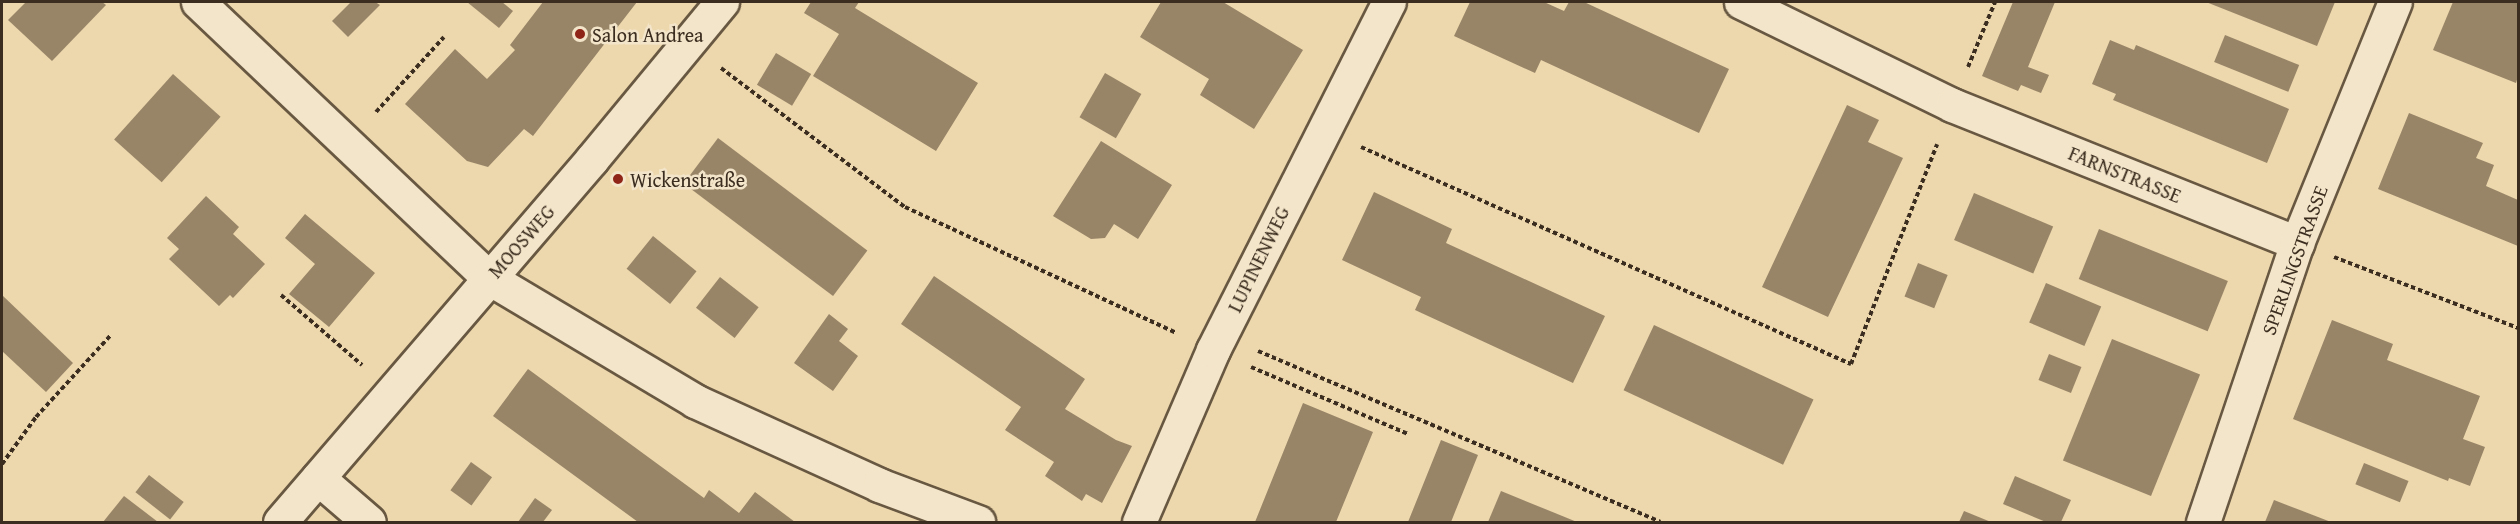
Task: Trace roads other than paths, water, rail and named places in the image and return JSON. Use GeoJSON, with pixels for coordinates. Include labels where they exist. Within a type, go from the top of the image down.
{"type":"FeatureCollection","features":[{"type":"Feature","properties":{"kind":"street"},"geometry":{"type":"LineString","coordinates":[[198,2],[489,278],[695,401],[879,485],[978,522]]}},
{"type":"Feature","properties":{"kind":"street","name":"MOOSWEG"},"geometry":{"type":"LineString","coordinates":[[280,522],[689,44],[722,2]]}},
{"type":"Feature","properties":{"kind":"street","name":"LUPINENWEG"},"geometry":{"type":"LineString","coordinates":[[1139,522],[1217,342],[1322,130],[1389,2]]}},
{"type":"Feature","properties":{"kind":"street","name":"FARNSTRASSE"},"geometry":{"type":"LineString","coordinates":[[1741,2],[1952,105],[2297,243]]}},
{"type":"Feature","properties":{"kind":"street","name":"SPERLINGSTRASSE"},"geometry":{"type":"LineString","coordinates":[[2203,522],[2297,243],[2395,2]]}},
{"type":"Feature","properties":{"kind":"street"},"geometry":{"type":"LineString","coordinates":[[318,478],[369,522]]}},
{"type":"Feature","properties":{"kind":"place","name":"Salon Andrea"},"geometry":{"type":"Point","coordinates":[580,34]}},
{"type":"Feature","properties":{"kind":"place","name":"Wickenstraße"},"geometry":{"type":"Point","coordinates":[618,179]}}]}
